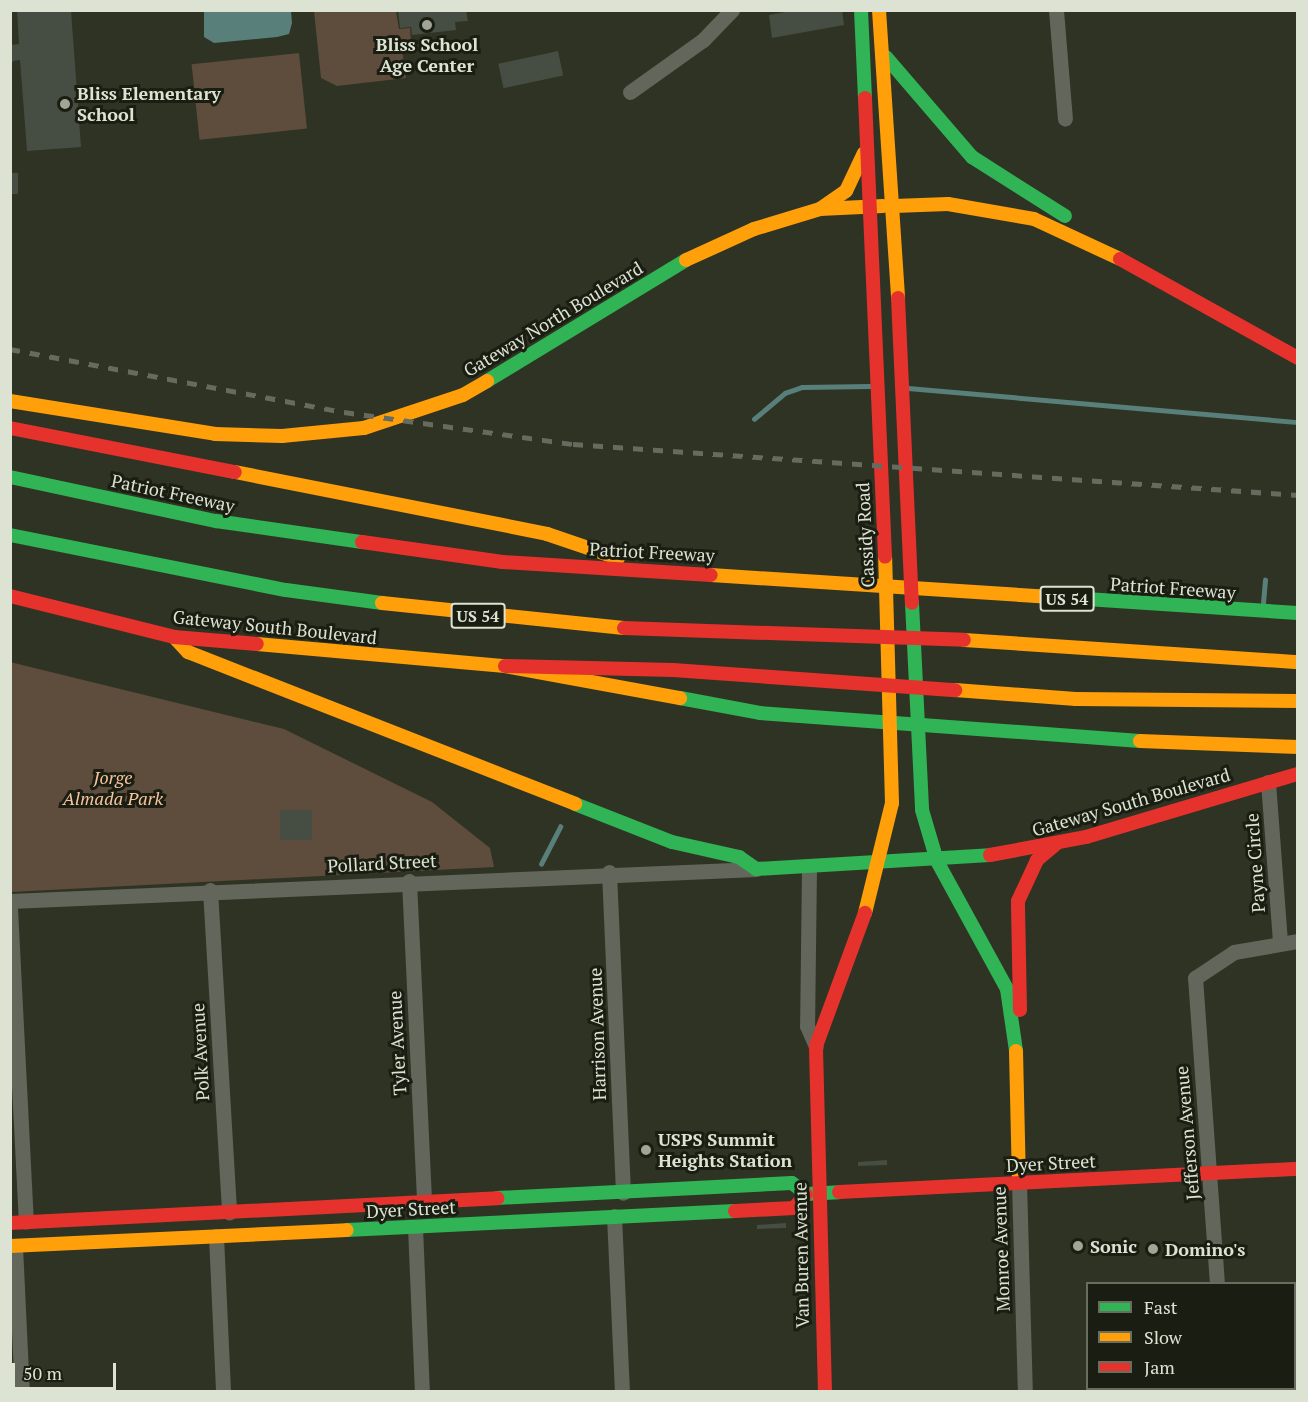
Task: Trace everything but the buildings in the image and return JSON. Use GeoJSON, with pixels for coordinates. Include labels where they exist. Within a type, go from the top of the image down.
{"type":"FeatureCollection","features":[{"type":"Feature","properties":{"kind":"main road","name":"Cassidy Road"},"geometry":{"type":"LineString","coordinates":[[816,1046],[880,865],[894,758],[861,10]]}},
{"type":"Feature","properties":{"kind":"main road"},"geometry":{"type":"LineString","coordinates":[[879,10],[886,57],[894,206],[917,764],[937,861],[996,960],[1016,1032]]}},
{"type":"Feature","properties":{"kind":"main road"},"geometry":{"type":"LineString","coordinates":[[886,57],[972,157],[1090,232],[1118,258],[1298,358]]}},
{"type":"Feature","properties":{"kind":"main road"},"geometry":{"type":"LineString","coordinates":[[820,209],[846,191],[867,146]]}},
{"type":"Feature","properties":{"kind":"main road","name":"Gateway North Boulevard"},"geometry":{"type":"LineString","coordinates":[[10,402],[158,427],[282,436],[364,428],[463,395],[717,245],[820,209],[948,204],[1009,211],[1118,258]]}},
{"type":"Feature","properties":{"kind":"main road"},"geometry":{"type":"LineString","coordinates":[[10,428],[547,534],[653,570]]}},
{"type":"Feature","properties":{"kind":"main road","name":"Patriot Freeway"},"geometry":{"type":"LineString","coordinates":[[10,477],[216,521],[398,549],[503,562],[1298,613]]}},
{"type":"Feature","properties":{"kind":"main road","name":"US 54"},"geometry":{"type":"LineString","coordinates":[[10,535],[286,590],[502,619],[722,636],[952,639],[1298,662]]}},
{"type":"Feature","properties":{"kind":"main road"},"geometry":{"type":"LineString","coordinates":[[10,550],[52,544]]}},
{"type":"Feature","properties":{"kind":"main road","name":"Gateway South Boulevard"},"geometry":{"type":"LineString","coordinates":[[10,596],[174,637],[505,666]]}},
{"type":"Feature","properties":{"kind":"main road"},"geometry":{"type":"LineString","coordinates":[[174,637],[188,652],[664,839],[739,857],[756,870]]}},
{"type":"Feature","properties":{"kind":"main road"},"geometry":{"type":"LineString","coordinates":[[505,666],[673,670],[1076,699],[1298,701]]}},
{"type":"Feature","properties":{"kind":"main road"},"geometry":{"type":"LineString","coordinates":[[505,666],[760,714],[1214,746],[1298,747]]}},
{"type":"Feature","properties":{"kind":"main road","name":"Gateway South Boulevard"},"geometry":{"type":"LineString","coordinates":[[756,870],[937,861],[1057,844],[1298,774]]}},
{"type":"Feature","properties":{"kind":"main road"},"geometry":{"type":"LineString","coordinates":[[1016,1032],[1022,998],[1018,901],[1037,860],[1057,844]]}},
{"type":"Feature","properties":{"kind":"main road","name":"Monroe Avenue"},"geometry":{"type":"LineString","coordinates":[[1016,1032],[1019,1182]]}},
{"type":"Feature","properties":{"kind":"main road","name":"Van Buren Avenue"},"geometry":{"type":"LineString","coordinates":[[816,1046],[813,1194],[825,1392]]}},
{"type":"Feature","properties":{"kind":"main road","name":"Dyer Street"},"geometry":{"type":"LineString","coordinates":[[18,1222],[531,1198],[792,1183],[813,1194],[1298,1169]]}},
{"type":"Feature","properties":{"kind":"main road","name":"Dyer Street"},"geometry":{"type":"LineString","coordinates":[[13,1246],[794,1208],[813,1194]]}},
{"type":"Feature","properties":{"kind":"main road"},"geometry":{"type":"LineString","coordinates":[[415,1227],[420,1216],[429,1213],[518,1206],[531,1198]]}},
{"type":"Feature","properties":{"kind":"main road"},"geometry":{"type":"LineString","coordinates":[[163,1238],[182,1228],[220,1226],[229,1212]]}},
{"type":"Feature","properties":{"kind":"main road"},"geometry":{"type":"LineString","coordinates":[[13,1246],[14,1233],[55,1231],[60,1220]]}},
{"type":"Feature","properties":{"kind":"street"},"geometry":{"type":"LineString","coordinates":[[630,92],[703,40],[732,10]]}},
{"type":"Feature","properties":{"kind":"street"},"geometry":{"type":"LineString","coordinates":[[1056,10],[1065,119]]}},
{"type":"Feature","properties":{"kind":"street","name":"Payne Circle"},"geometry":{"type":"LineString","coordinates":[[1268,782],[1280,942]]}},
{"type":"Feature","properties":{"kind":"street","name":"Van Buren Avenue"},"geometry":{"type":"LineString","coordinates":[[809,868],[807,1026],[816,1046]]}},
{"type":"Feature","properties":{"kind":"street","name":"Pollard Street"},"geometry":{"type":"LineString","coordinates":[[10,901],[609,872],[756,870]]}},
{"type":"Feature","properties":{"kind":"street","name":"Harrison Avenue"},"geometry":{"type":"LineString","coordinates":[[609,872],[623,1193]]}},
{"type":"Feature","properties":{"kind":"street","name":"Tyler Avenue"},"geometry":{"type":"LineString","coordinates":[[409,881],[424,1203]]}},
{"type":"Feature","properties":{"kind":"street","name":"Polk Avenue"},"geometry":{"type":"LineString","coordinates":[[210,890],[229,1212]]}},
{"type":"Feature","properties":{"kind":"street"},"geometry":{"type":"LineString","coordinates":[[10,908],[18,1222]]}},
{"type":"Feature","properties":{"kind":"street"},"geometry":{"type":"LineString","coordinates":[[1280,942],[1298,941]]}},
{"type":"Feature","properties":{"kind":"street","name":"Jefferson Avenue"},"geometry":{"type":"LineString","coordinates":[[1217,1282],[1212,1173],[1202,1125],[1195,978],[1234,952],[1280,942]]}},
{"type":"Feature","properties":{"kind":"street","name":"Monroe Avenue"},"geometry":{"type":"LineString","coordinates":[[1019,1182],[1025,1392]]}},
{"type":"Feature","properties":{"kind":"street"},"geometry":{"type":"LineString","coordinates":[[614,1216],[622,1392]]}},
{"type":"Feature","properties":{"kind":"street"},"geometry":{"type":"LineString","coordinates":[[415,1227],[423,1392]]}},
{"type":"Feature","properties":{"kind":"street"},"geometry":{"type":"LineString","coordinates":[[216,1236],[223,1392]]}},
{"type":"Feature","properties":{"kind":"street"},"geometry":{"type":"LineString","coordinates":[[13,1246],[22,1392]]}},
{"type":"Feature","properties":{"kind":"green space"},"geometry":{"type":"Polygon","coordinates":[[[314,11],[396,11],[399,29],[410,28],[411,41],[401,42],[406,78],[337,86],[321,78],[314,11]]]}},
{"type":"Feature","properties":{"kind":"green space"},"geometry":{"type":"Polygon","coordinates":[[[299,53],[307,129],[200,140],[192,64],[299,53]]]}},
{"type":"Feature","properties":{"kind":"green space","name":"Jorge Almada Park"},"geometry":{"type":"Polygon","coordinates":[[[10,662],[284,729],[432,802],[490,848],[494,867],[11,892],[10,662]]]}},
{"type":"Feature","properties":{"kind":"water"},"geometry":{"type":"Polygon","coordinates":[[[204,11],[291,11],[292,23],[289,34],[214,43],[204,37],[204,11]]]}},
{"type":"Feature","properties":{"kind":"waterway"},"geometry":{"type":"LineString","coordinates":[[754,419],[785,393],[802,387],[870,386]]}},
{"type":"Feature","properties":{"kind":"waterway"},"geometry":{"type":"LineString","coordinates":[[908,388],[1298,422]]}},
{"type":"Feature","properties":{"kind":"waterway"},"geometry":{"type":"LineString","coordinates":[[1263,603],[1265,580]]}},
{"type":"Feature","properties":{"kind":"waterway"},"geometry":{"type":"LineString","coordinates":[[541,864],[560,827]]}},
{"type":"Feature","properties":{"kind":"railway"},"geometry":{"type":"LineString","coordinates":[[10,349],[344,412],[573,444],[1298,495]]}},
{"type":"Feature","properties":{"kind":"traffic: fast"},"geometry":{"type":"LineString","coordinates":[[861,10],[865,98]]}},
{"type":"Feature","properties":{"kind":"traffic: fast"},"geometry":{"type":"LineString","coordinates":[[886,57],[972,157],[1065,216]]}},
{"type":"Feature","properties":{"kind":"traffic: fast"},"geometry":{"type":"LineString","coordinates":[[487,381],[686,260]]}},
{"type":"Feature","properties":{"kind":"traffic: fast"},"geometry":{"type":"LineString","coordinates":[[10,477],[216,521],[362,542]]}},
{"type":"Feature","properties":{"kind":"traffic: fast"},"geometry":{"type":"LineString","coordinates":[[10,535],[286,590],[382,603]]}},
{"type":"Feature","properties":{"kind":"traffic: fast"},"geometry":{"type":"LineString","coordinates":[[1086,599],[1298,613]]}},
{"type":"Feature","properties":{"kind":"traffic: fast"},"geometry":{"type":"LineString","coordinates":[[912,603],[922,810],[937,861],[1007,989],[1016,1051]]}},
{"type":"Feature","properties":{"kind":"traffic: fast"},"geometry":{"type":"LineString","coordinates":[[680,698],[760,713],[1140,741]]}},
{"type":"Feature","properties":{"kind":"traffic: fast"},"geometry":{"type":"LineString","coordinates":[[575,804],[672,842],[739,857],[756,869],[990,855]]}},
{"type":"Feature","properties":{"kind":"traffic: fast"},"geometry":{"type":"LineString","coordinates":[[497,1198],[792,1183],[806,1194],[839,1192]]}},
{"type":"Feature","properties":{"kind":"traffic: fast"},"geometry":{"type":"LineString","coordinates":[[347,1230],[735,1211]]}},
{"type":"Feature","properties":{"kind":"traffic: slow"},"geometry":{"type":"LineString","coordinates":[[879,10],[898,298]]}},
{"type":"Feature","properties":{"kind":"traffic: slow"},"geometry":{"type":"LineString","coordinates":[[820,209],[846,191],[864,153]]}},
{"type":"Feature","properties":{"kind":"traffic: slow"},"geometry":{"type":"LineString","coordinates":[[894,206],[948,204],[1034,219],[1120,259]]}},
{"type":"Feature","properties":{"kind":"traffic: slow"},"geometry":{"type":"LineString","coordinates":[[686,260],[754,229],[820,209],[883,206]]}},
{"type":"Feature","properties":{"kind":"traffic: slow"},"geometry":{"type":"LineString","coordinates":[[10,401],[215,434],[282,436],[364,428],[463,395],[487,381]]}},
{"type":"Feature","properties":{"kind":"traffic: slow"},"geometry":{"type":"LineString","coordinates":[[235,472],[547,534],[618,558]]}},
{"type":"Feature","properties":{"kind":"traffic: slow"},"geometry":{"type":"LineString","coordinates":[[865,913],[892,803],[885,557]]}},
{"type":"Feature","properties":{"kind":"traffic: slow"},"geometry":{"type":"LineString","coordinates":[[711,575],[1086,599]]}},
{"type":"Feature","properties":{"kind":"traffic: slow"},"geometry":{"type":"LineString","coordinates":[[382,603],[624,628]]}},
{"type":"Feature","properties":{"kind":"traffic: slow"},"geometry":{"type":"LineString","coordinates":[[174,637],[188,652],[575,804]]}},
{"type":"Feature","properties":{"kind":"traffic: slow"},"geometry":{"type":"LineString","coordinates":[[964,640],[1298,662]]}},
{"type":"Feature","properties":{"kind":"traffic: slow"},"geometry":{"type":"LineString","coordinates":[[257,644],[505,666],[680,698]]}},
{"type":"Feature","properties":{"kind":"traffic: slow"},"geometry":{"type":"LineString","coordinates":[[955,690],[1076,699],[1298,701]]}},
{"type":"Feature","properties":{"kind":"traffic: slow"},"geometry":{"type":"LineString","coordinates":[[1140,741],[1298,747]]}},
{"type":"Feature","properties":{"kind":"traffic: slow"},"geometry":{"type":"LineString","coordinates":[[1016,1051],[1019,1182]]}},
{"type":"Feature","properties":{"kind":"traffic: slow"},"geometry":{"type":"LineString","coordinates":[[10,1246],[347,1230]]}},
{"type":"Feature","properties":{"kind":"traffic: jam"},"geometry":{"type":"LineString","coordinates":[[865,98],[885,557]]}},
{"type":"Feature","properties":{"kind":"traffic: jam"},"geometry":{"type":"LineString","coordinates":[[1120,259],[1298,358]]}},
{"type":"Feature","properties":{"kind":"traffic: jam"},"geometry":{"type":"LineString","coordinates":[[898,298],[912,603]]}},
{"type":"Feature","properties":{"kind":"traffic: jam"},"geometry":{"type":"LineString","coordinates":[[10,428],[235,472]]}},
{"type":"Feature","properties":{"kind":"traffic: jam"},"geometry":{"type":"LineString","coordinates":[[362,542],[503,562],[711,575]]}},
{"type":"Feature","properties":{"kind":"traffic: jam"},"geometry":{"type":"LineString","coordinates":[[10,596],[174,637],[257,644]]}},
{"type":"Feature","properties":{"kind":"traffic: jam"},"geometry":{"type":"LineString","coordinates":[[624,628],[964,640]]}},
{"type":"Feature","properties":{"kind":"traffic: jam"},"geometry":{"type":"LineString","coordinates":[[505,666],[673,670],[955,690]]}},
{"type":"Feature","properties":{"kind":"traffic: jam"},"geometry":{"type":"LineString","coordinates":[[990,855],[1086,837],[1298,774]]}},
{"type":"Feature","properties":{"kind":"traffic: jam"},"geometry":{"type":"LineString","coordinates":[[1020,1010],[1018,901],[1037,860],[1056,844]]}},
{"type":"Feature","properties":{"kind":"traffic: jam"},"geometry":{"type":"LineString","coordinates":[[825,1392],[816,1046],[865,913]]}},
{"type":"Feature","properties":{"kind":"traffic: jam"},"geometry":{"type":"LineString","coordinates":[[839,1192],[1298,1169]]}},
{"type":"Feature","properties":{"kind":"traffic: jam"},"geometry":{"type":"LineString","coordinates":[[735,1211],[794,1208],[806,1194]]}},
{"type":"Feature","properties":{"kind":"traffic: jam"},"geometry":{"type":"LineString","coordinates":[[10,1223],[497,1198]]}},
{"type":"Feature","properties":{"kind":"place","name":"Bliss School Age Center"},"geometry":{"type":"Point","coordinates":[427,25]}},
{"type":"Feature","properties":{"kind":"place","name":"Bliss Elementary School"},"geometry":{"type":"Point","coordinates":[65,104]}},
{"type":"Feature","properties":{"kind":"place","name":"USPS Summit Heights Station"},"geometry":{"type":"Point","coordinates":[646,1150]}},
{"type":"Feature","properties":{"kind":"place","name":"Sonic"},"geometry":{"type":"Point","coordinates":[1078,1246]}},
{"type":"Feature","properties":{"kind":"place","name":"Domino's"},"geometry":{"type":"Point","coordinates":[1153,1249]}}]}
